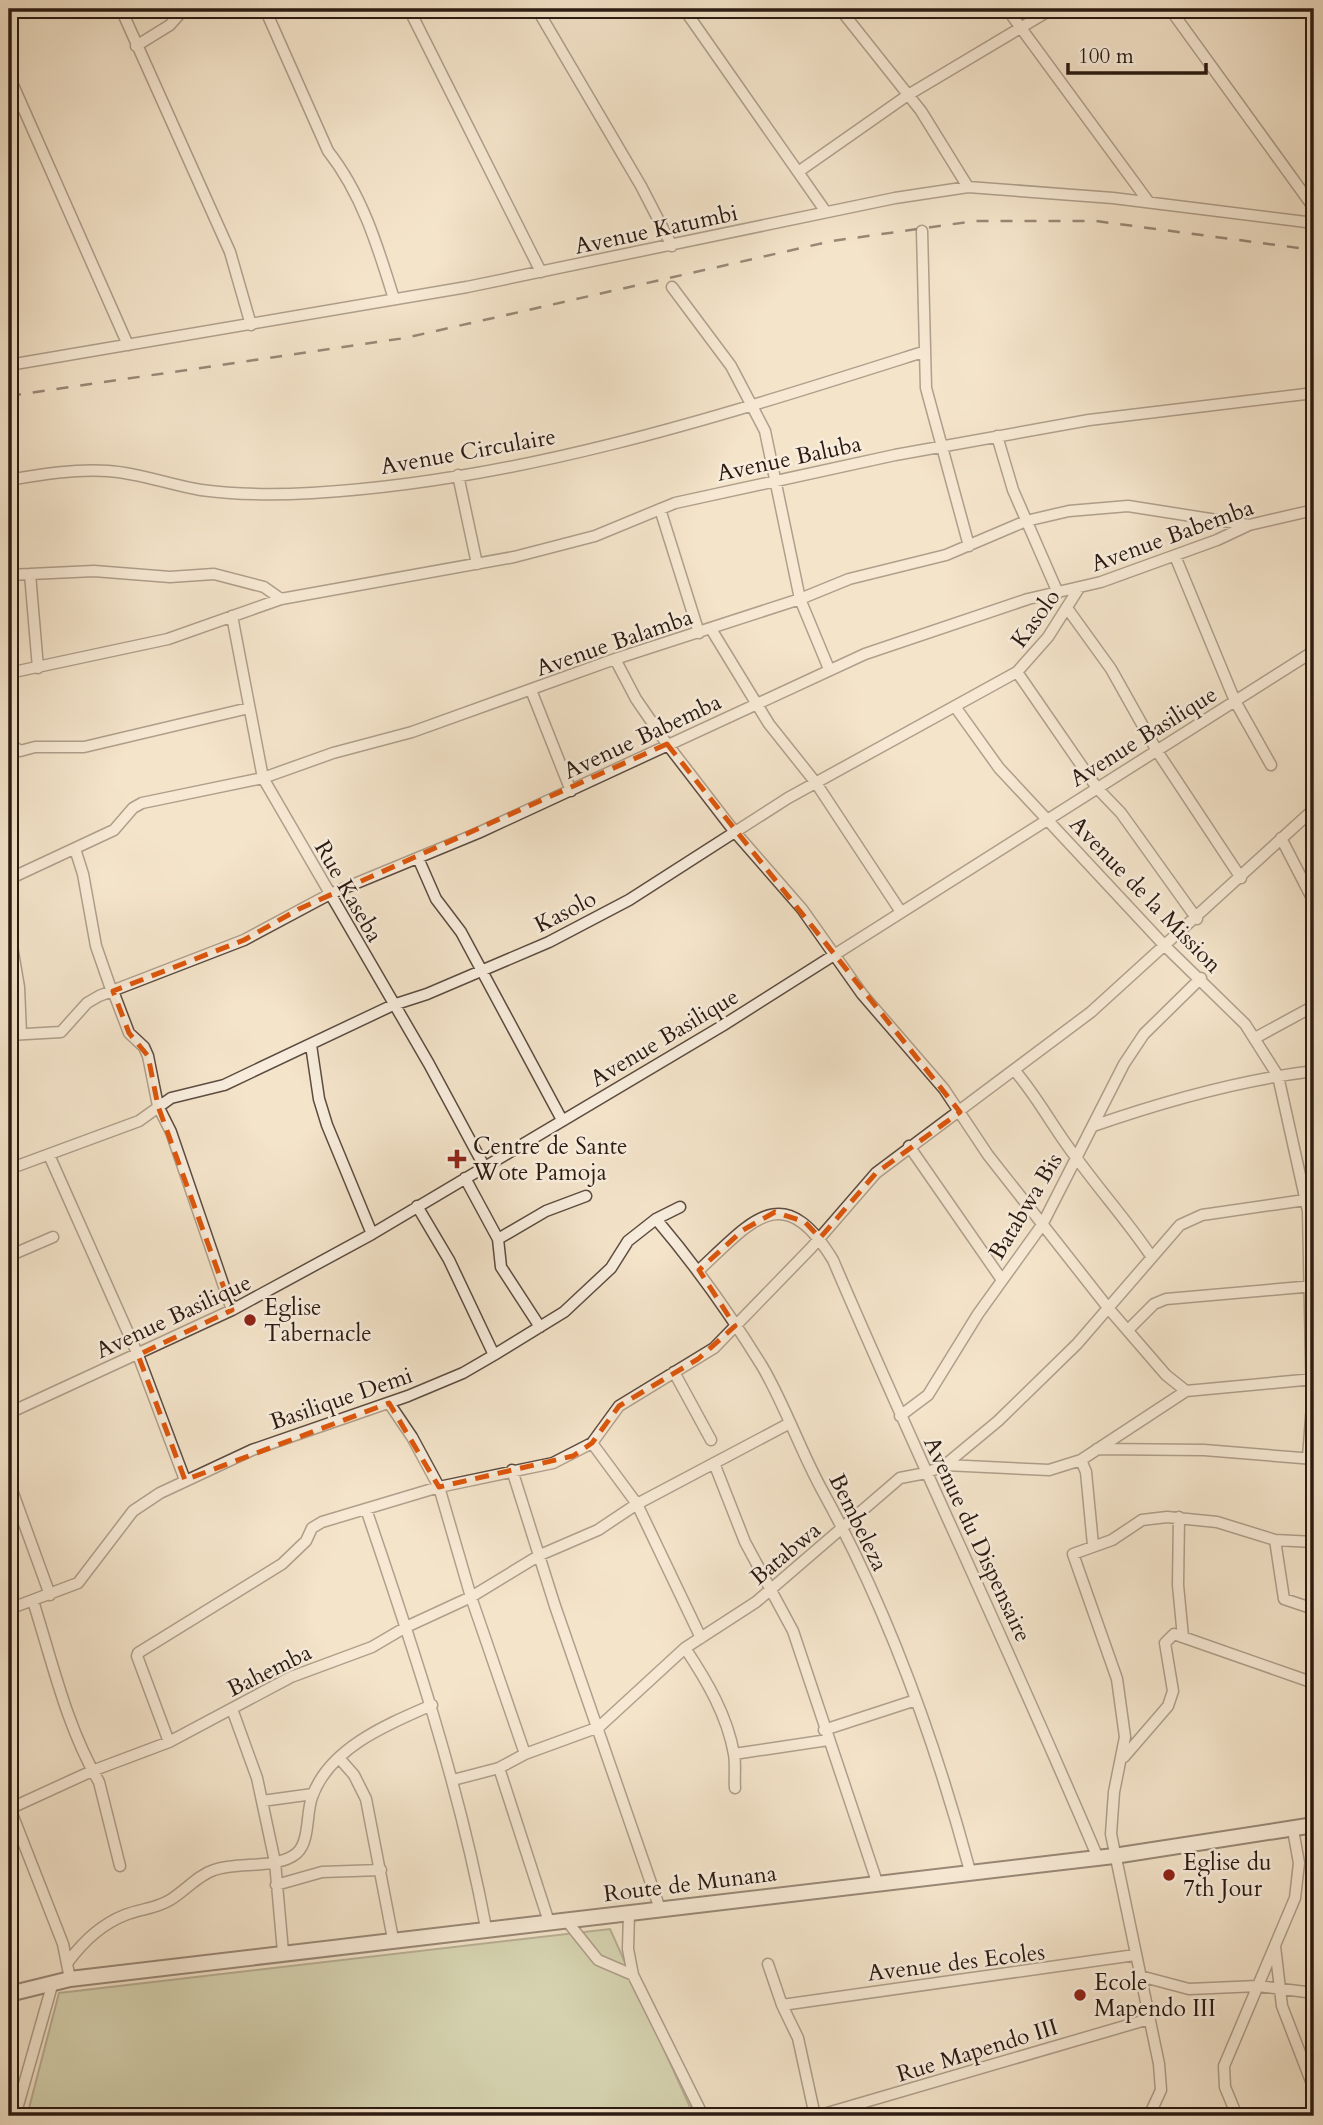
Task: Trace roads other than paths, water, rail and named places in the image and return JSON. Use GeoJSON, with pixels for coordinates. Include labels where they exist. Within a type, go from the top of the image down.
{"type":"FeatureCollection","features":[{"type":"Feature","properties":{"kind":"main road","name":"Route de Munana"},"geometry":{"type":"LineString","coordinates":[[9,1994],[70,1979],[393,1938],[1098,1858],[1314,1825]]}},
{"type":"Feature","properties":{"kind":"street"},"geometry":{"type":"LineString","coordinates":[[121,9],[230,252],[251,324]]}},
{"type":"Feature","properties":{"kind":"street"},"geometry":{"type":"LineString","coordinates":[[136,46],[170,25],[184,9]]}},
{"type":"Feature","properties":{"kind":"street"},"geometry":{"type":"LineString","coordinates":[[265,9],[328,151],[344,170],[369,221],[394,299]]}},
{"type":"Feature","properties":{"kind":"street"},"geometry":{"type":"LineString","coordinates":[[409,9],[541,272]]}},
{"type":"Feature","properties":{"kind":"street"},"geometry":{"type":"LineString","coordinates":[[537,9],[641,186],[672,246]]}},
{"type":"Feature","properties":{"kind":"street"},"geometry":{"type":"LineString","coordinates":[[684,9],[826,212]]}},
{"type":"Feature","properties":{"kind":"street"},"geometry":{"type":"LineString","coordinates":[[840,9],[908,95],[968,187]]}},
{"type":"Feature","properties":{"kind":"street"},"geometry":{"type":"LineString","coordinates":[[1007,9],[1148,201]]}},
{"type":"Feature","properties":{"kind":"street"},"geometry":{"type":"LineString","coordinates":[[799,172],[908,95],[1052,9]]}},
{"type":"Feature","properties":{"kind":"street"},"geometry":{"type":"LineString","coordinates":[[1170,9],[1314,208]]}},
{"type":"Feature","properties":{"kind":"street"},"geometry":{"type":"LineString","coordinates":[[9,76],[128,345]]}},
{"type":"Feature","properties":{"kind":"street","name":"Avenue Katumbi"},"geometry":{"type":"LineString","coordinates":[[9,366],[541,272],[826,212],[968,187],[1148,201],[1314,223]]}},
{"type":"Feature","properties":{"kind":"street"},"geometry":{"type":"LineString","coordinates":[[922,231],[926,388],[969,546]]}},
{"type":"Feature","properties":{"kind":"street"},"geometry":{"type":"LineString","coordinates":[[672,287],[721,350],[765,431],[800,600],[830,669]]}},
{"type":"Feature","properties":{"kind":"street","name":"Avenue Circulaire"},"geometry":{"type":"LineString","coordinates":[[9,480],[61,472],[110,471],[198,489],[281,494],[377,486],[458,475],[525,464],[753,407],[923,352]]}},
{"type":"Feature","properties":{"kind":"street","name":"Avenue Baluba"},"geometry":{"type":"LineString","coordinates":[[9,673],[168,639],[281,599],[477,564],[595,536],[660,509],[711,495],[776,484],[997,436],[1148,411],[1314,393]]}},
{"type":"Feature","properties":{"kind":"street"},"geometry":{"type":"LineString","coordinates":[[997,436],[1013,490],[1058,593]]}},
{"type":"Feature","properties":{"kind":"street"},"geometry":{"type":"LineString","coordinates":[[458,475],[477,564]]}},
{"type":"Feature","properties":{"kind":"street","name":"Avenue Balamba"},"geometry":{"type":"LineString","coordinates":[[9,879],[114,830],[133,808],[142,803],[263,778],[333,753],[412,732],[615,659],[800,600],[849,579],[969,546],[1026,521],[1069,511],[1128,506],[1249,525]]}},
{"type":"Feature","properties":{"kind":"street"},"geometry":{"type":"LineString","coordinates":[[660,509],[699,633]]}},
{"type":"Feature","properties":{"kind":"street","name":"Avenue Babemba"},"geometry":{"type":"LineString","coordinates":[[9,1035],[61,1032],[87,1003],[112,991],[244,940],[330,894],[571,791],[830,669],[929,631],[1028,599],[1079,588],[1175,556],[1249,525],[1314,510]]}},
{"type":"Feature","properties":{"kind":"street"},"geometry":{"type":"LineString","coordinates":[[1175,556],[1235,701],[1271,765]]}},
{"type":"Feature","properties":{"kind":"street"},"geometry":{"type":"LineString","coordinates":[[9,575],[111,572],[170,577],[214,574],[264,587],[281,599]]}},
{"type":"Feature","properties":{"kind":"street"},"geometry":{"type":"LineString","coordinates":[[30,574],[37,668]]}},
{"type":"Feature","properties":{"kind":"street","name":"Kasolo"},"geometry":{"type":"LineString","coordinates":[[9,1169],[139,1121],[171,1098],[224,1085],[393,1005],[481,972],[550,942],[629,900],[734,831],[1017,672],[1068,608],[1079,588]]}},
{"type":"Feature","properties":{"kind":"street"},"geometry":{"type":"LineString","coordinates":[[1068,608],[1111,669],[1157,751],[1241,878]]}},
{"type":"Feature","properties":{"kind":"street","name":"Rue Kaseba"},"geometry":{"type":"LineString","coordinates":[[232,616],[263,778],[484,1166]]}},
{"type":"Feature","properties":{"kind":"street"},"geometry":{"type":"LineString","coordinates":[[711,629],[756,704],[816,783],[901,912]]}},
{"type":"Feature","properties":{"kind":"street","name":"Avenue Basilique"},"geometry":{"type":"LineString","coordinates":[[9,1413],[232,1310],[372,1234],[722,1026],[1314,651]]}},
{"type":"Feature","properties":{"kind":"street"},"geometry":{"type":"LineString","coordinates":[[615,659],[667,744],[734,831],[802,909],[875,1010],[960,1112],[988,1155],[1109,1310],[1166,1375],[1185,1391]]}},
{"type":"Feature","properties":{"kind":"street"},"geometry":{"type":"LineString","coordinates":[[1017,672],[1097,788],[1121,813],[1196,919]]}},
{"type":"Feature","properties":{"kind":"street"},"geometry":{"type":"LineString","coordinates":[[530,690],[571,791]]}},
{"type":"Feature","properties":{"kind":"street"},"geometry":{"type":"LineString","coordinates":[[9,743],[20,751],[35,747],[84,747],[248,708]]}},
{"type":"Feature","properties":{"kind":"street","name":"Avenue de la Mission"},"geometry":{"type":"LineString","coordinates":[[956,708],[999,768],[1255,1038],[1278,1076],[1305,1200]]}},
{"type":"Feature","properties":{"kind":"street"},"geometry":{"type":"LineString","coordinates":[[169,1742],[137,1654],[282,1564],[306,1541],[315,1525],[439,1487],[552,1463],[593,1444],[619,1406],[714,1348],[820,1238],[876,1172],[1091,1012],[1314,809]]}},
{"type":"Feature","properties":{"kind":"street"},"geometry":{"type":"LineString","coordinates":[[1281,838],[1314,902]]}},
{"type":"Feature","properties":{"kind":"street"},"geometry":{"type":"LineString","coordinates":[[75,849],[85,883],[96,946],[129,1033],[148,1056],[158,1106],[171,1132],[232,1310]]}},
{"type":"Feature","properties":{"kind":"street"},"geometry":{"type":"LineString","coordinates":[[418,858],[436,899],[461,932],[562,1121]]}},
{"type":"Feature","properties":{"kind":"street"},"geometry":{"type":"LineString","coordinates":[[9,929],[19,987],[21,1034]]}},
{"type":"Feature","properties":{"kind":"street","name":"Batabwa Bis"},"geometry":{"type":"LineString","coordinates":[[900,1416],[928,1395],[1002,1280],[1042,1225],[1124,1064],[1144,1034],[1201,978]]}},
{"type":"Feature","properties":{"kind":"street"},"geometry":{"type":"LineString","coordinates":[[1255,1038],[1314,1006]]}},
{"type":"Feature","properties":{"kind":"street"},"geometry":{"type":"LineString","coordinates":[[311,1045],[327,1125],[372,1234]]}},
{"type":"Feature","properties":{"kind":"street"},"geometry":{"type":"LineString","coordinates":[[1015,1071],[1053,1121],[1077,1159],[1122,1213],[1151,1256]]}},
{"type":"Feature","properties":{"kind":"street"},"geometry":{"type":"LineString","coordinates":[[1093,1126],[1182,1098],[1278,1076],[1314,1071]]}},
{"type":"Feature","properties":{"kind":"street"},"geometry":{"type":"LineString","coordinates":[[909,1146],[1002,1280]]}},
{"type":"Feature","properties":{"kind":"street"},"geometry":{"type":"LineString","coordinates":[[49,1154],[138,1355],[185,1480]]}},
{"type":"Feature","properties":{"kind":"street"},"geometry":{"type":"LineString","coordinates":[[465,1178],[498,1239],[501,1267],[540,1327]]}},
{"type":"Feature","properties":{"kind":"street"},"geometry":{"type":"LineString","coordinates":[[498,1239],[546,1211],[586,1196]]}},
{"type":"Feature","properties":{"kind":"street"},"geometry":{"type":"LineString","coordinates":[[1097,1449],[1216,1450],[1311,1459],[1311,1211],[1305,1200]]}},
{"type":"Feature","properties":{"kind":"street","name":"Batabwa"},"geometry":{"type":"LineString","coordinates":[[453,1780],[499,1768],[525,1754],[599,1727],[685,1648],[773,1588],[900,1478],[926,1473],[945,1465],[998,1422],[1109,1310],[1151,1256],[1191,1218],[1305,1200]]}},
{"type":"Feature","properties":{"kind":"street"},"geometry":{"type":"LineString","coordinates":[[417,1206],[449,1260],[494,1355]]}},
{"type":"Feature","properties":{"kind":"street","name":"Basilique Demi"},"geometry":{"type":"LineString","coordinates":[[9,1609],[78,1583],[133,1511],[185,1480],[265,1445],[389,1403],[463,1373],[494,1355],[540,1327],[590,1290],[611,1268],[628,1241],[656,1219],[681,1207]]}},
{"type":"Feature","properties":{"kind":"street"},"geometry":{"type":"LineString","coordinates":[[699,1269],[761,1216],[775,1212],[805,1222],[820,1238]]}},
{"type":"Feature","properties":{"kind":"street","name":"Bembeleza"},"geometry":{"type":"LineString","coordinates":[[656,1219],[699,1269],[762,1367],[844,1529],[916,1700],[955,1815],[970,1871]]}},
{"type":"Feature","properties":{"kind":"street"},"geometry":{"type":"LineString","coordinates":[[9,1256],[53,1237]]}},
{"type":"Feature","properties":{"kind":"street","name":"Avenue du Dispensaire"},"geometry":{"type":"LineString","coordinates":[[820,1238],[833,1260],[900,1416],[1029,1693],[1098,1858]]}},
{"type":"Feature","properties":{"kind":"street"},"geometry":{"type":"LineString","coordinates":[[1128,1330],[1154,1304],[1166,1299],[1312,1287]]}},
{"type":"Feature","properties":{"kind":"street"},"geometry":{"type":"LineString","coordinates":[[674,1372],[710,1440]]}},
{"type":"Feature","properties":{"kind":"street"},"geometry":{"type":"LineString","coordinates":[[945,1465],[1049,1470],[1081,1460],[1185,1391],[1313,1380]]}},
{"type":"Feature","properties":{"kind":"street"},"geometry":{"type":"LineString","coordinates":[[389,1403],[439,1487],[471,1597],[525,1754]]}},
{"type":"Feature","properties":{"kind":"street","name":"Bahemba"},"geometry":{"type":"LineString","coordinates":[[9,1808],[92,1771],[169,1742],[291,1677],[372,1647],[406,1627],[471,1597],[540,1555],[598,1530],[637,1504],[790,1423]]}},
{"type":"Feature","properties":{"kind":"street"},"geometry":{"type":"LineString","coordinates":[[593,1444],[637,1504],[701,1638]]}},
{"type":"Feature","properties":{"kind":"street"},"geometry":{"type":"LineString","coordinates":[[1081,1460],[1086,1472],[1093,1545]]}},
{"type":"Feature","properties":{"kind":"street"},"geometry":{"type":"LineString","coordinates":[[714,1463],[745,1542],[773,1588],[793,1631],[878,1885]]}},
{"type":"Feature","properties":{"kind":"street"},"geometry":{"type":"LineString","coordinates":[[512,1470],[660,1909]]}},
{"type":"Feature","properties":{"kind":"street"},"geometry":{"type":"LineString","coordinates":[[9,1482],[50,1595]]}},
{"type":"Feature","properties":{"kind":"street"},"geometry":{"type":"LineString","coordinates":[[366,1509],[432,1705],[453,1780],[486,1928]]}},
{"type":"Feature","properties":{"kind":"street"},"geometry":{"type":"LineString","coordinates":[[1179,1517],[1178,1584],[1183,1637]]}},
{"type":"Feature","properties":{"kind":"street"},"geometry":{"type":"LineString","coordinates":[[1149,2116],[1161,2090],[1159,2064],[1111,1834],[1112,1808],[1125,1737],[1117,1679],[1073,1554],[1112,1539],[1142,1520],[1179,1517],[1217,1522],[1275,1540],[1314,1542]]}},
{"type":"Feature","properties":{"kind":"street"},"geometry":{"type":"LineString","coordinates":[[1275,1540],[1284,1599],[1314,1609]]}},
{"type":"Feature","properties":{"kind":"street"},"geometry":{"type":"LineString","coordinates":[[33,1601],[65,1704],[99,1782],[120,1866]]}},
{"type":"Feature","properties":{"kind":"street"},"geometry":{"type":"LineString","coordinates":[[1122,1760],[1168,1706],[1173,1691],[1165,1643],[1174,1634],[1314,1684]]}},
{"type":"Feature","properties":{"kind":"street"},"geometry":{"type":"LineString","coordinates":[[685,1648],[710,1687],[723,1716],[734,1754],[735,1788]]}},
{"type":"Feature","properties":{"kind":"street"},"geometry":{"type":"LineString","coordinates":[[734,1754],[826,1735],[916,1700]]}},
{"type":"Feature","properties":{"kind":"street"},"geometry":{"type":"LineString","coordinates":[[68,1962],[81,1945],[111,1922],[124,1915],[153,1909],[212,1870],[275,1861],[299,1850],[313,1794],[326,1773],[363,1738],[432,1705]]}},
{"type":"Feature","properties":{"kind":"street"},"geometry":{"type":"LineString","coordinates":[[232,1709],[257,1777],[275,1861],[283,1952]]}},
{"type":"Feature","properties":{"kind":"street"},"geometry":{"type":"LineString","coordinates":[[340,1759],[354,1775],[366,1799],[393,1938]]}},
{"type":"Feature","properties":{"kind":"street"},"geometry":{"type":"LineString","coordinates":[[499,1768],[549,1922]]}},
{"type":"Feature","properties":{"kind":"street"},"geometry":{"type":"LineString","coordinates":[[262,1801],[313,1794]]}},
{"type":"Feature","properties":{"kind":"street"},"geometry":{"type":"LineString","coordinates":[[9,1808],[68,1962],[70,1979]]}},
{"type":"Feature","properties":{"kind":"street"},"geometry":{"type":"LineString","coordinates":[[1237,2116],[1225,2087],[1224,2066],[1287,1921],[1299,1878],[1293,1830]]}},
{"type":"Feature","properties":{"kind":"street"},"geometry":{"type":"LineString","coordinates":[[276,1885],[322,1872],[381,1870]]}},
{"type":"Feature","properties":{"kind":"street"},"geometry":{"type":"LineString","coordinates":[[629,1913],[628,1949],[633,1975],[703,2116]]}},
{"type":"Feature","properties":{"kind":"street"},"geometry":{"type":"LineString","coordinates":[[565,1920],[598,1960],[633,1975]]}},
{"type":"Feature","properties":{"kind":"street"},"geometry":{"type":"LineString","coordinates":[[1275,1946],[1282,2006],[1314,2089]]}},
{"type":"Feature","properties":{"kind":"street","name":"Avenue des Ecoles"},"geometry":{"type":"LineString","coordinates":[[782,2005],[1135,1955]]}},
{"type":"Feature","properties":{"kind":"street"},"geometry":{"type":"LineString","coordinates":[[768,1964],[782,2005],[798,2038],[818,2116]]}},
{"type":"Feature","properties":{"kind":"street"},"geometry":{"type":"LineString","coordinates":[[1140,1976],[1204,1990],[1258,1986],[1314,1993]]}},
{"type":"Feature","properties":{"kind":"street"},"geometry":{"type":"LineString","coordinates":[[15,2116],[53,1982]]}},
{"type":"Feature","properties":{"kind":"street","name":"Rue Mapendo III"},"geometry":{"type":"LineString","coordinates":[[818,2116],[1149,2019]]}},
{"type":"Feature","properties":{"kind":"railway"},"geometry":{"type":"LineString","coordinates":[[9,396],[405,338],[832,241],[975,221],[1096,221],[1314,250]]}},
{"type":"Feature","properties":{"kind":"place","name":"Centre de Sante Wote Pamoja"},"geometry":{"type":"Point","coordinates":[457,1159]}},
{"type":"Feature","properties":{"kind":"place","name":"Eglise Tabernacle"},"geometry":{"type":"Point","coordinates":[250,1320]}},
{"type":"Feature","properties":{"kind":"place","name":"Eglise du 7th Jour"},"geometry":{"type":"Point","coordinates":[1169,1875]}},
{"type":"Feature","properties":{"kind":"place","name":"Ecole Mapendo III"},"geometry":{"type":"Point","coordinates":[1080,1995]}}]}
